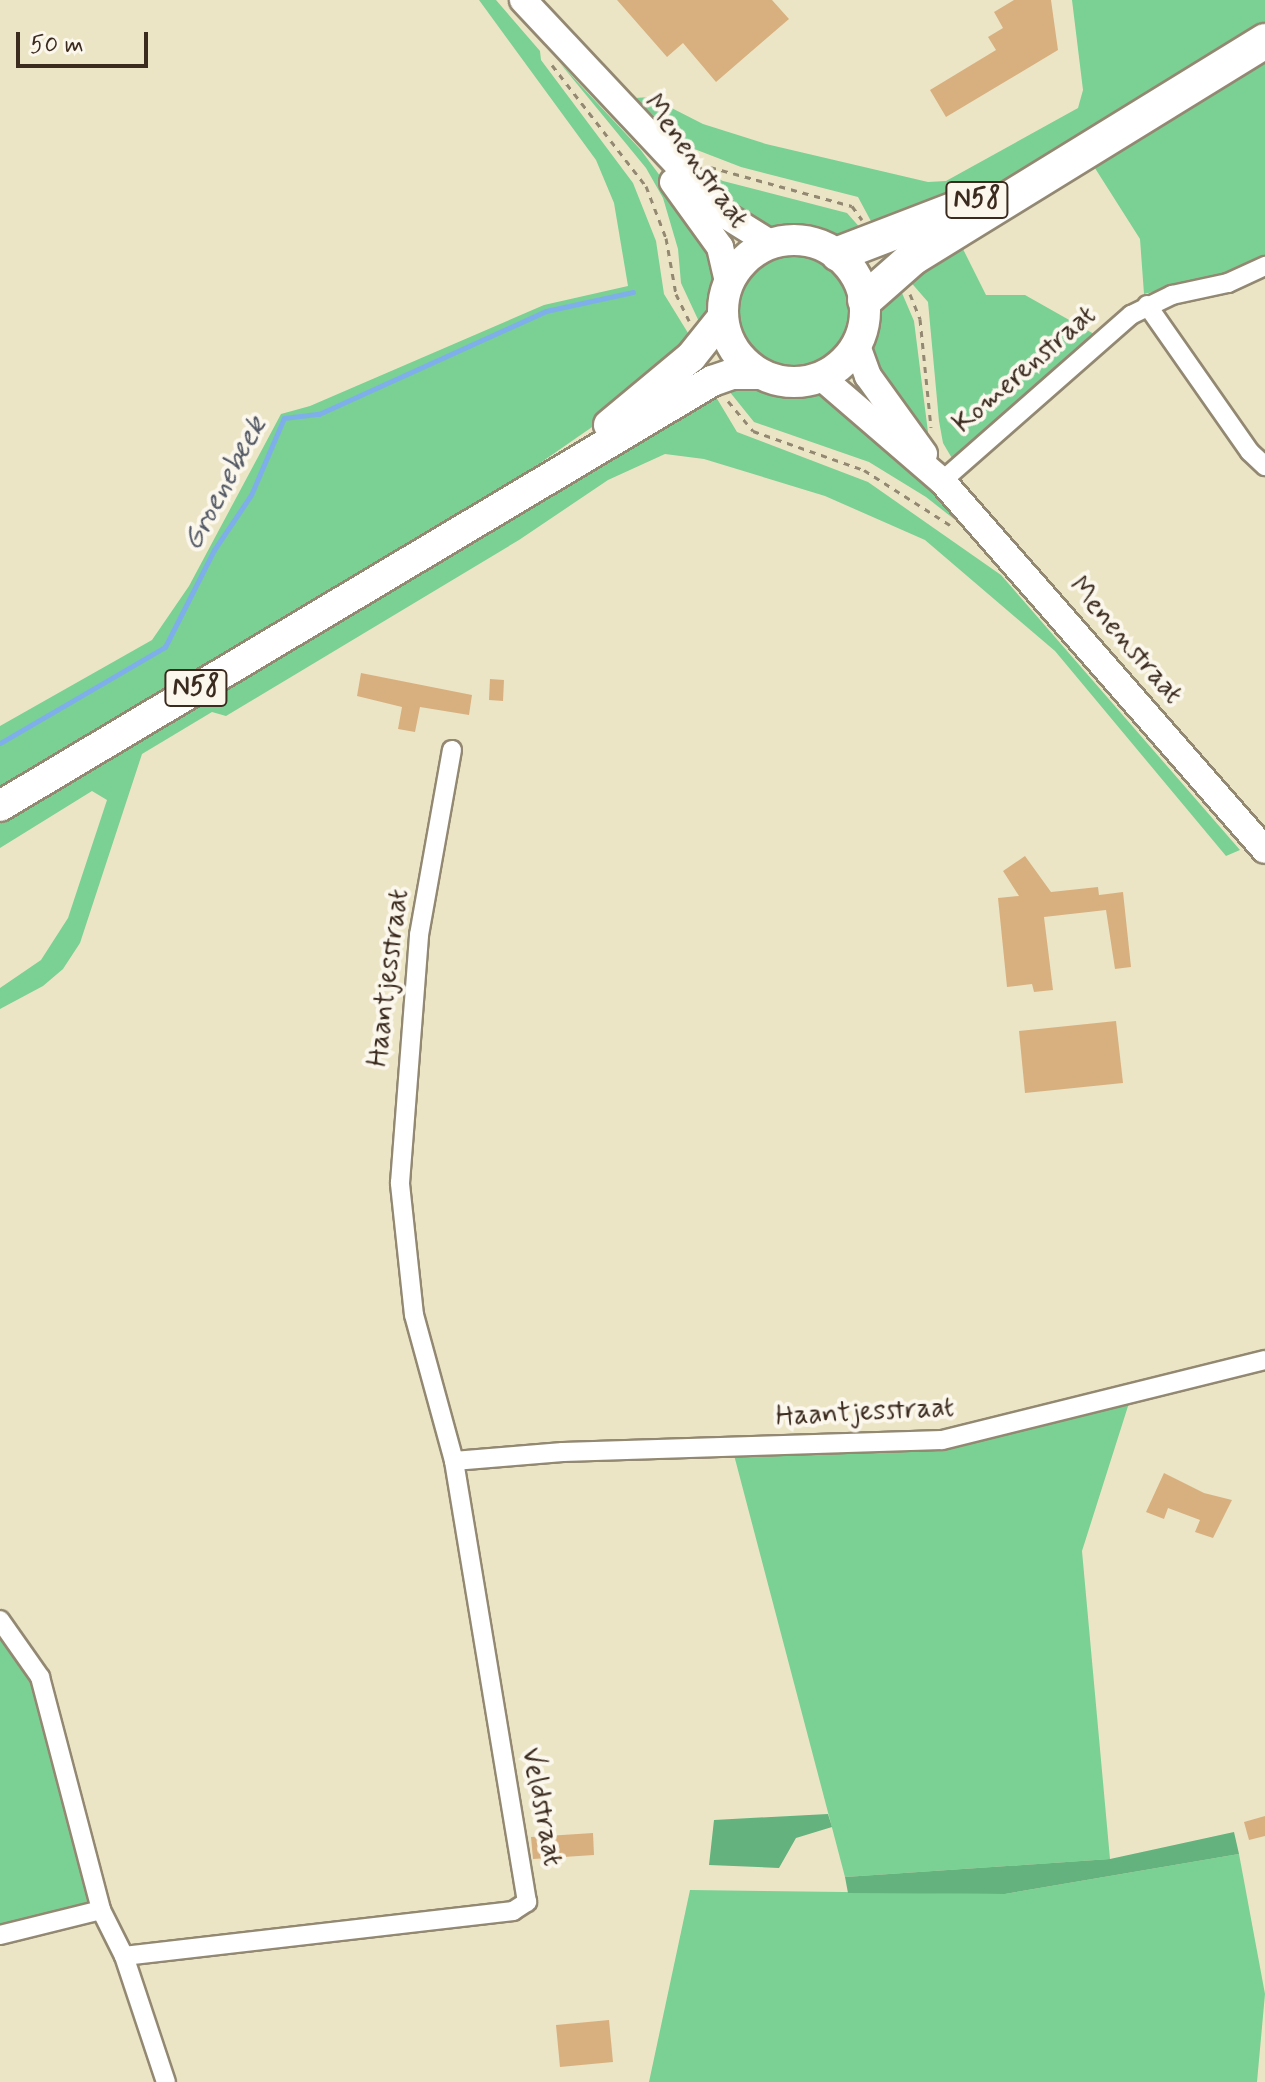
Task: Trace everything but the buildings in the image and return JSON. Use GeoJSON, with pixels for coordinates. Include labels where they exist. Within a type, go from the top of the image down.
{"type":"FeatureCollection","features":[{"type":"Feature","properties":{"kind":"highway","name":"N58"},"geometry":{"type":"LineString","coordinates":[[838,254],[999,191],[1111,134],[1265,41]]}},
{"type":"Feature","properties":{"kind":"highway","name":"N58"},"geometry":{"type":"LineString","coordinates":[[865,300],[896,269],[1074,163],[1111,134]]}},
{"type":"Feature","properties":{"kind":"main road"},"geometry":{"type":"LineString","coordinates":[[805,240],[838,254],[860,283],[865,300],[857,346],[821,377],[790,383],[759,374],[734,350],[723,317],[728,283],[753,252],[770,243],[805,240]]}},
{"type":"Feature","properties":{"kind":"main road","name":"N58"},"geometry":{"type":"LineString","coordinates":[[520,492],[679,368],[711,337],[723,317]]}},
{"type":"Feature","properties":{"kind":"main road","name":"N58"},"geometry":{"type":"LineString","coordinates":[[0,806],[520,492],[712,381],[732,374],[759,374]]}},
{"type":"Feature","properties":{"kind":"street","name":"Menenstraat"},"geometry":{"type":"LineString","coordinates":[[532,3],[713,235],[728,264],[728,283]]}},
{"type":"Feature","properties":{"kind":"street","name":"Menenstraat"},"geometry":{"type":"LineString","coordinates":[[597,84],[731,221],[770,243]]}},
{"type":"Feature","properties":{"kind":"street","name":"Komerenstraat"},"geometry":{"type":"LineString","coordinates":[[939,478],[1147,305],[1228,283],[1265,266]]}},
{"type":"Feature","properties":{"kind":"street"},"geometry":{"type":"LineString","coordinates":[[1147,305],[1250,452],[1265,466]]}},
{"type":"Feature","properties":{"kind":"street","name":"Menenstraat"},"geometry":{"type":"LineString","coordinates":[[857,346],[868,376],[939,478],[1265,850]]}},
{"type":"Feature","properties":{"kind":"street","name":"Menenstraat"},"geometry":{"type":"LineString","coordinates":[[821,377],[939,478]]}},
{"type":"Feature","properties":{"kind":"street","name":"Haantjesstraat"},"geometry":{"type":"LineString","coordinates":[[438,1403],[414,1315],[400,1183],[419,935],[452,750]]}},
{"type":"Feature","properties":{"kind":"street","name":"Haantjesstraat"},"geometry":{"type":"LineString","coordinates":[[454,1461],[555,1453],[942,1440],[1265,1360]]}},
{"type":"Feature","properties":{"kind":"street","name":"Veldstraat"},"geometry":{"type":"LineString","coordinates":[[124,1956],[513,1911],[527,1902],[454,1461],[438,1403]]}},
{"type":"Feature","properties":{"kind":"street"},"geometry":{"type":"LineString","coordinates":[[0,1620],[40,1677],[101,1910],[124,1956],[166,2082]]}},
{"type":"Feature","properties":{"kind":"street"},"geometry":{"type":"LineString","coordinates":[[0,1935],[101,1910]]}},
{"type":"Feature","properties":{"kind":"path"},"geometry":{"type":"LineString","coordinates":[[549,61],[646,186],[666,238],[676,294],[693,331]]}},
{"type":"Feature","properties":{"kind":"path"},"geometry":{"type":"LineString","coordinates":[[698,161],[852,206],[867,228]]}},
{"type":"Feature","properties":{"kind":"path"},"geometry":{"type":"LineString","coordinates":[[903,284],[919,311],[932,433]]}},
{"type":"Feature","properties":{"kind":"path"},"geometry":{"type":"LineString","coordinates":[[728,401],[753,431],[864,470],[916,499],[960,534]]}},
{"type":"Feature","properties":{"kind":"green space"},"geometry":{"type":"Polygon","coordinates":[[[479,0],[496,0],[540,51],[541,60],[633,183],[656,241],[664,294],[688,333],[701,326],[681,283],[678,249],[663,198],[646,168],[559,62],[640,149],[711,244],[720,268],[708,322],[595,425],[533,468],[0,791],[0,726],[152,640],[189,586],[281,414],[310,406],[544,305],[628,286],[614,203],[596,160],[479,0]]]}},
{"type":"Feature","properties":{"kind":"green space"},"geometry":{"type":"Polygon","coordinates":[[[1072,0],[1265,0],[1265,27],[1079,140],[984,190],[906,221],[839,241],[813,231],[751,225],[693,166],[723,181],[847,213],[863,231],[873,225],[858,197],[741,167],[684,145],[635,98],[650,97],[703,124],[766,144],[928,182],[946,181],[1078,108],[1083,90],[1072,0]]]}},
{"type":"Feature","properties":{"kind":"green space"},"geometry":{"type":"Polygon","coordinates":[[[1265,60],[1265,259],[1233,274],[1144,294],[1140,239],[1093,165],[1265,60]]]}},
{"type":"Feature","properties":{"kind":"green space"},"geometry":{"type":"Polygon","coordinates":[[[963,249],[986,295],[1025,295],[1094,334],[953,460],[943,443],[939,421],[928,302],[908,279],[899,286],[914,321],[930,448],[874,376],[869,356],[885,288],[943,253],[945,257],[963,249]]]}},
{"type":"Feature","properties":{"kind":"green space"},"geometry":{"type":"Polygon","coordinates":[[[794,251],[817,256],[836,269],[849,288],[854,311],[849,334],[836,353],[817,366],[794,371],[771,366],[752,353],[739,334],[734,311],[739,288],[752,269],[771,256],[794,251]]]}},
{"type":"Feature","properties":{"kind":"green space"},"geometry":{"type":"Polygon","coordinates":[[[765,385],[821,390],[862,418],[987,545],[926,497],[869,462],[754,422],[729,391],[716,397],[737,432],[868,482],[1001,575],[1240,850],[1226,856],[1055,651],[925,540],[825,496],[704,459],[665,454],[608,480],[519,540],[226,716],[212,712],[142,754],[80,943],[63,969],[43,986],[0,1009],[0,988],[41,960],[68,918],[107,800],[92,791],[0,848],[0,822],[710,389],[765,385]]]}},
{"type":"Feature","properties":{"kind":"green space"},"geometry":{"type":"Polygon","coordinates":[[[1129,1403],[1082,1551],[1110,1859],[845,1877],[734,1455],[962,1445],[1129,1403]]]}},
{"type":"Feature","properties":{"kind":"green space"},"geometry":{"type":"Polygon","coordinates":[[[0,1629],[30,1674],[91,1901],[86,1907],[0,1929],[0,1629]]]}},
{"type":"Feature","properties":{"kind":"green space"},"geometry":{"type":"Polygon","coordinates":[[[828,1814],[832,1827],[796,1838],[779,1868],[709,1865],[714,1820],[828,1814]]]}},
{"type":"Feature","properties":{"kind":"green space"},"geometry":{"type":"Polygon","coordinates":[[[1234,1832],[1239,1854],[1005,1894],[848,1893],[845,1877],[1110,1859],[1234,1832]]]}},
{"type":"Feature","properties":{"kind":"green space"},"geometry":{"type":"Polygon","coordinates":[[[1239,1854],[1265,1994],[1257,2082],[649,2082],[690,1890],[1005,1894],[1239,1854]]]}},
{"type":"Feature","properties":{"kind":"waterway","name":"Groenebeek"},"geometry":{"type":"LineString","coordinates":[[0,743],[165,647],[214,550],[251,495],[284,418],[319,414],[546,311],[633,292]]}}]}
